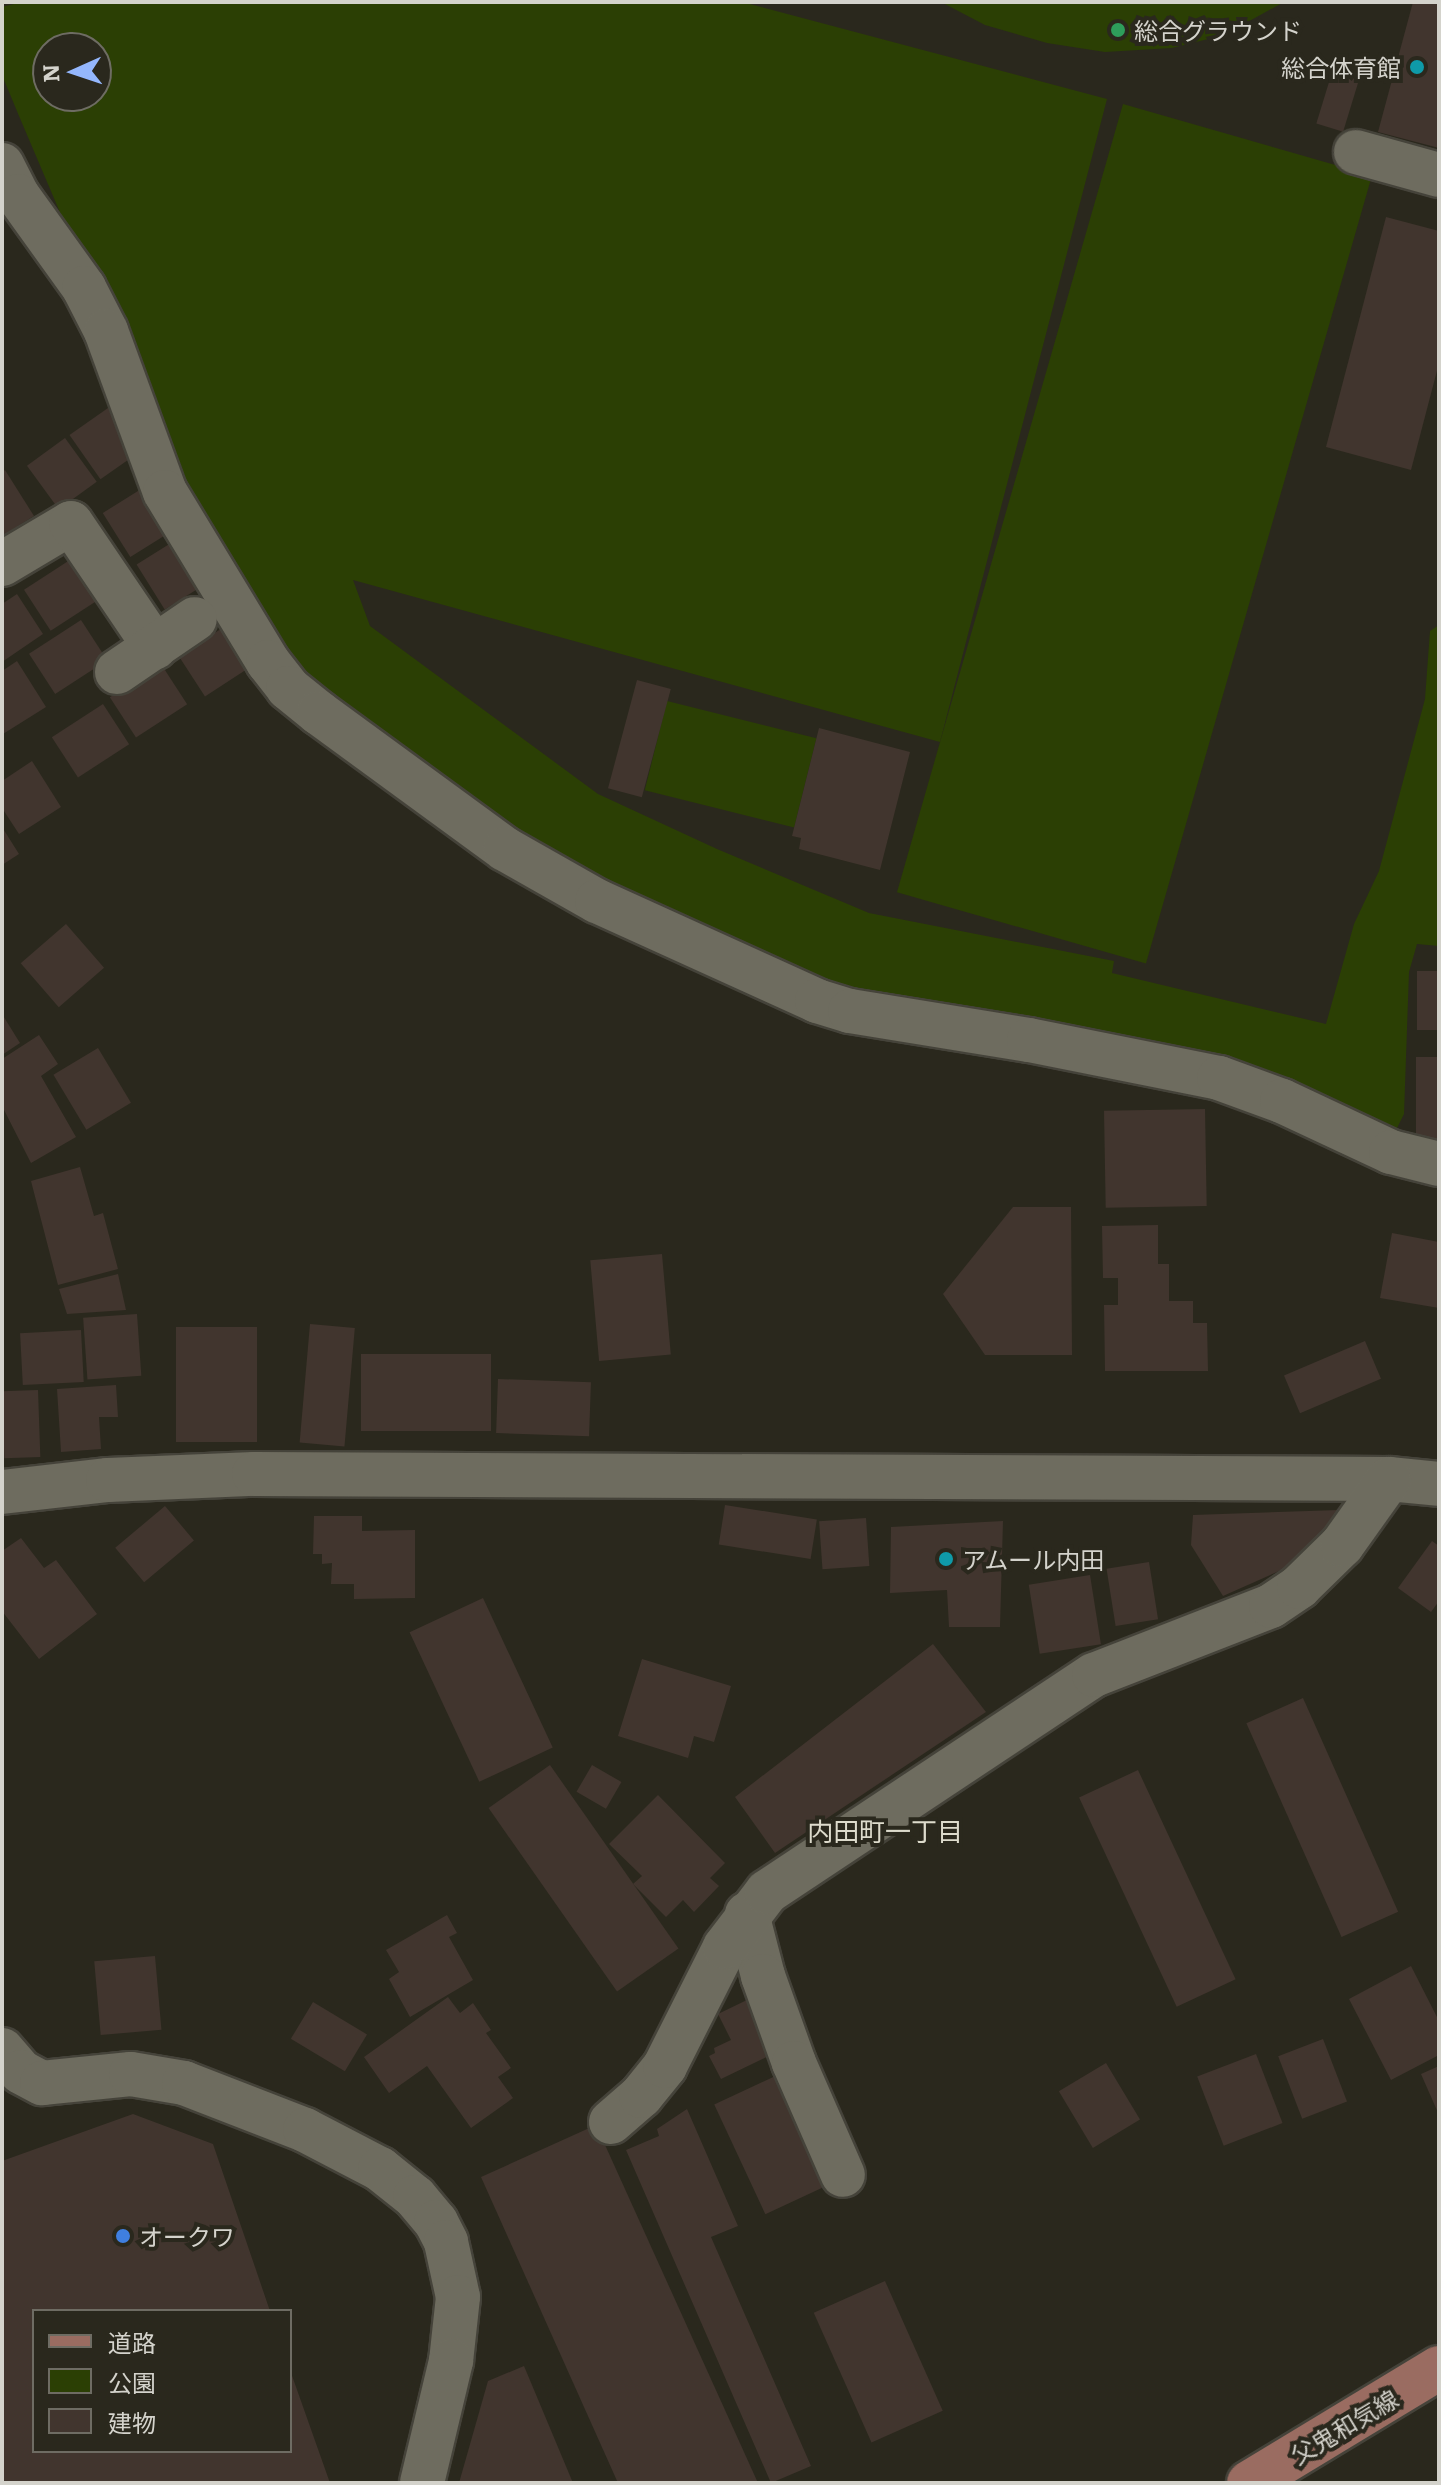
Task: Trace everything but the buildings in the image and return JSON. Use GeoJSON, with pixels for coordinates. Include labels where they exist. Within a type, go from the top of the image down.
{"type":"FeatureCollection","features":[{"type":"Feature","properties":{"kind":"main road","name":"父鬼和気線"},"geometry":{"type":"LineString","coordinates":[[1249,2483],[1439,2368]]}},
{"type":"Feature","properties":{"kind":"street"},"geometry":{"type":"LineString","coordinates":[[1356,152],[1439,175]]}},
{"type":"Feature","properties":{"kind":"street"},"geometry":{"type":"LineString","coordinates":[[2,165],[18,196],[62,251],[84,288],[106,331],[165,492],[268,662],[288,688],[319,713],[505,849],[597,901],[817,1001],[850,1011],[1029,1040],[1219,1078],[1282,1101],[1391,1152],[1439,1164]]}},
{"type":"Feature","properties":{"kind":"street"},"geometry":{"type":"LineString","coordinates":[[2,564],[71,523],[155,647]]}},
{"type":"Feature","properties":{"kind":"street"},"geometry":{"type":"LineString","coordinates":[[117,672],[195,619]]}},
{"type":"Feature","properties":{"kind":"street"},"geometry":{"type":"LineString","coordinates":[[2,1492],[108,1480],[254,1474],[1389,1479],[1439,1484]]}},
{"type":"Feature","properties":{"kind":"street"},"geometry":{"type":"LineString","coordinates":[[611,2122],[641,2096],[665,2066],[725,1947],[747,1914],[767,1892],[1094,1675],[1271,1606],[1299,1587],[1342,1545],[1389,1479]]}},
{"type":"Feature","properties":{"kind":"street"},"geometry":{"type":"LineString","coordinates":[[747,1914],[763,1976],[794,2063],[843,2175]]}},
{"type":"Feature","properties":{"kind":"street"},"geometry":{"type":"LineString","coordinates":[[2,2050],[21,2072],[42,2083],[131,2074],[184,2083],[305,2130],[380,2169],[415,2197],[436,2222],[446,2242],[458,2297],[451,2361],[422,2483]]}},
{"type":"Feature","properties":{"kind":"green space"},"geometry":{"type":"Polygon","coordinates":[[[22,2],[742,2],[1107,99],[940,742],[353,580],[370,626],[598,794],[717,849],[869,913],[1114,961],[1112,973],[1326,1024],[1354,924],[1379,871],[1425,699],[1430,631],[1439,625],[1439,946],[1417,944],[1409,972],[1404,1114],[1393,1136],[849,997],[581,882],[312,698],[190,518],[2,75],[2,7],[22,2]]]}},
{"type":"Feature","properties":{"kind":"green space","name":"総合グラウンド"},"geometry":{"type":"Polygon","coordinates":[[[941,2],[1284,2],[1224,35],[1172,48],[1105,52],[1047,43],[985,25],[941,2]]]}},
{"type":"Feature","properties":{"kind":"green space"},"geometry":{"type":"Polygon","coordinates":[[[1123,104],[1372,175],[1146,964],[897,892],[1123,104]]]}},
{"type":"Feature","properties":{"kind":"green space"},"geometry":{"type":"Polygon","coordinates":[[[667,701],[816,738],[794,828],[645,790],[667,701]]]}},
{"type":"Feature","properties":{"kind":"place","name":"総合グラウンド"},"geometry":{"type":"Point","coordinates":[1118,30]}},
{"type":"Feature","properties":{"kind":"place","name":"総合体育館"},"geometry":{"type":"Point","coordinates":[1417,67]}},
{"type":"Feature","properties":{"kind":"place","name":"アムール内田"},"geometry":{"type":"Point","coordinates":[946,1559]}},
{"type":"Feature","properties":{"kind":"place","name":"オークワ"},"geometry":{"type":"Point","coordinates":[123,2236]}},
{"type":"Feature","properties":{"kind":"district","name":"内田町一丁目"},"geometry":{"type":"Point","coordinates":[885,1830]}}]}
